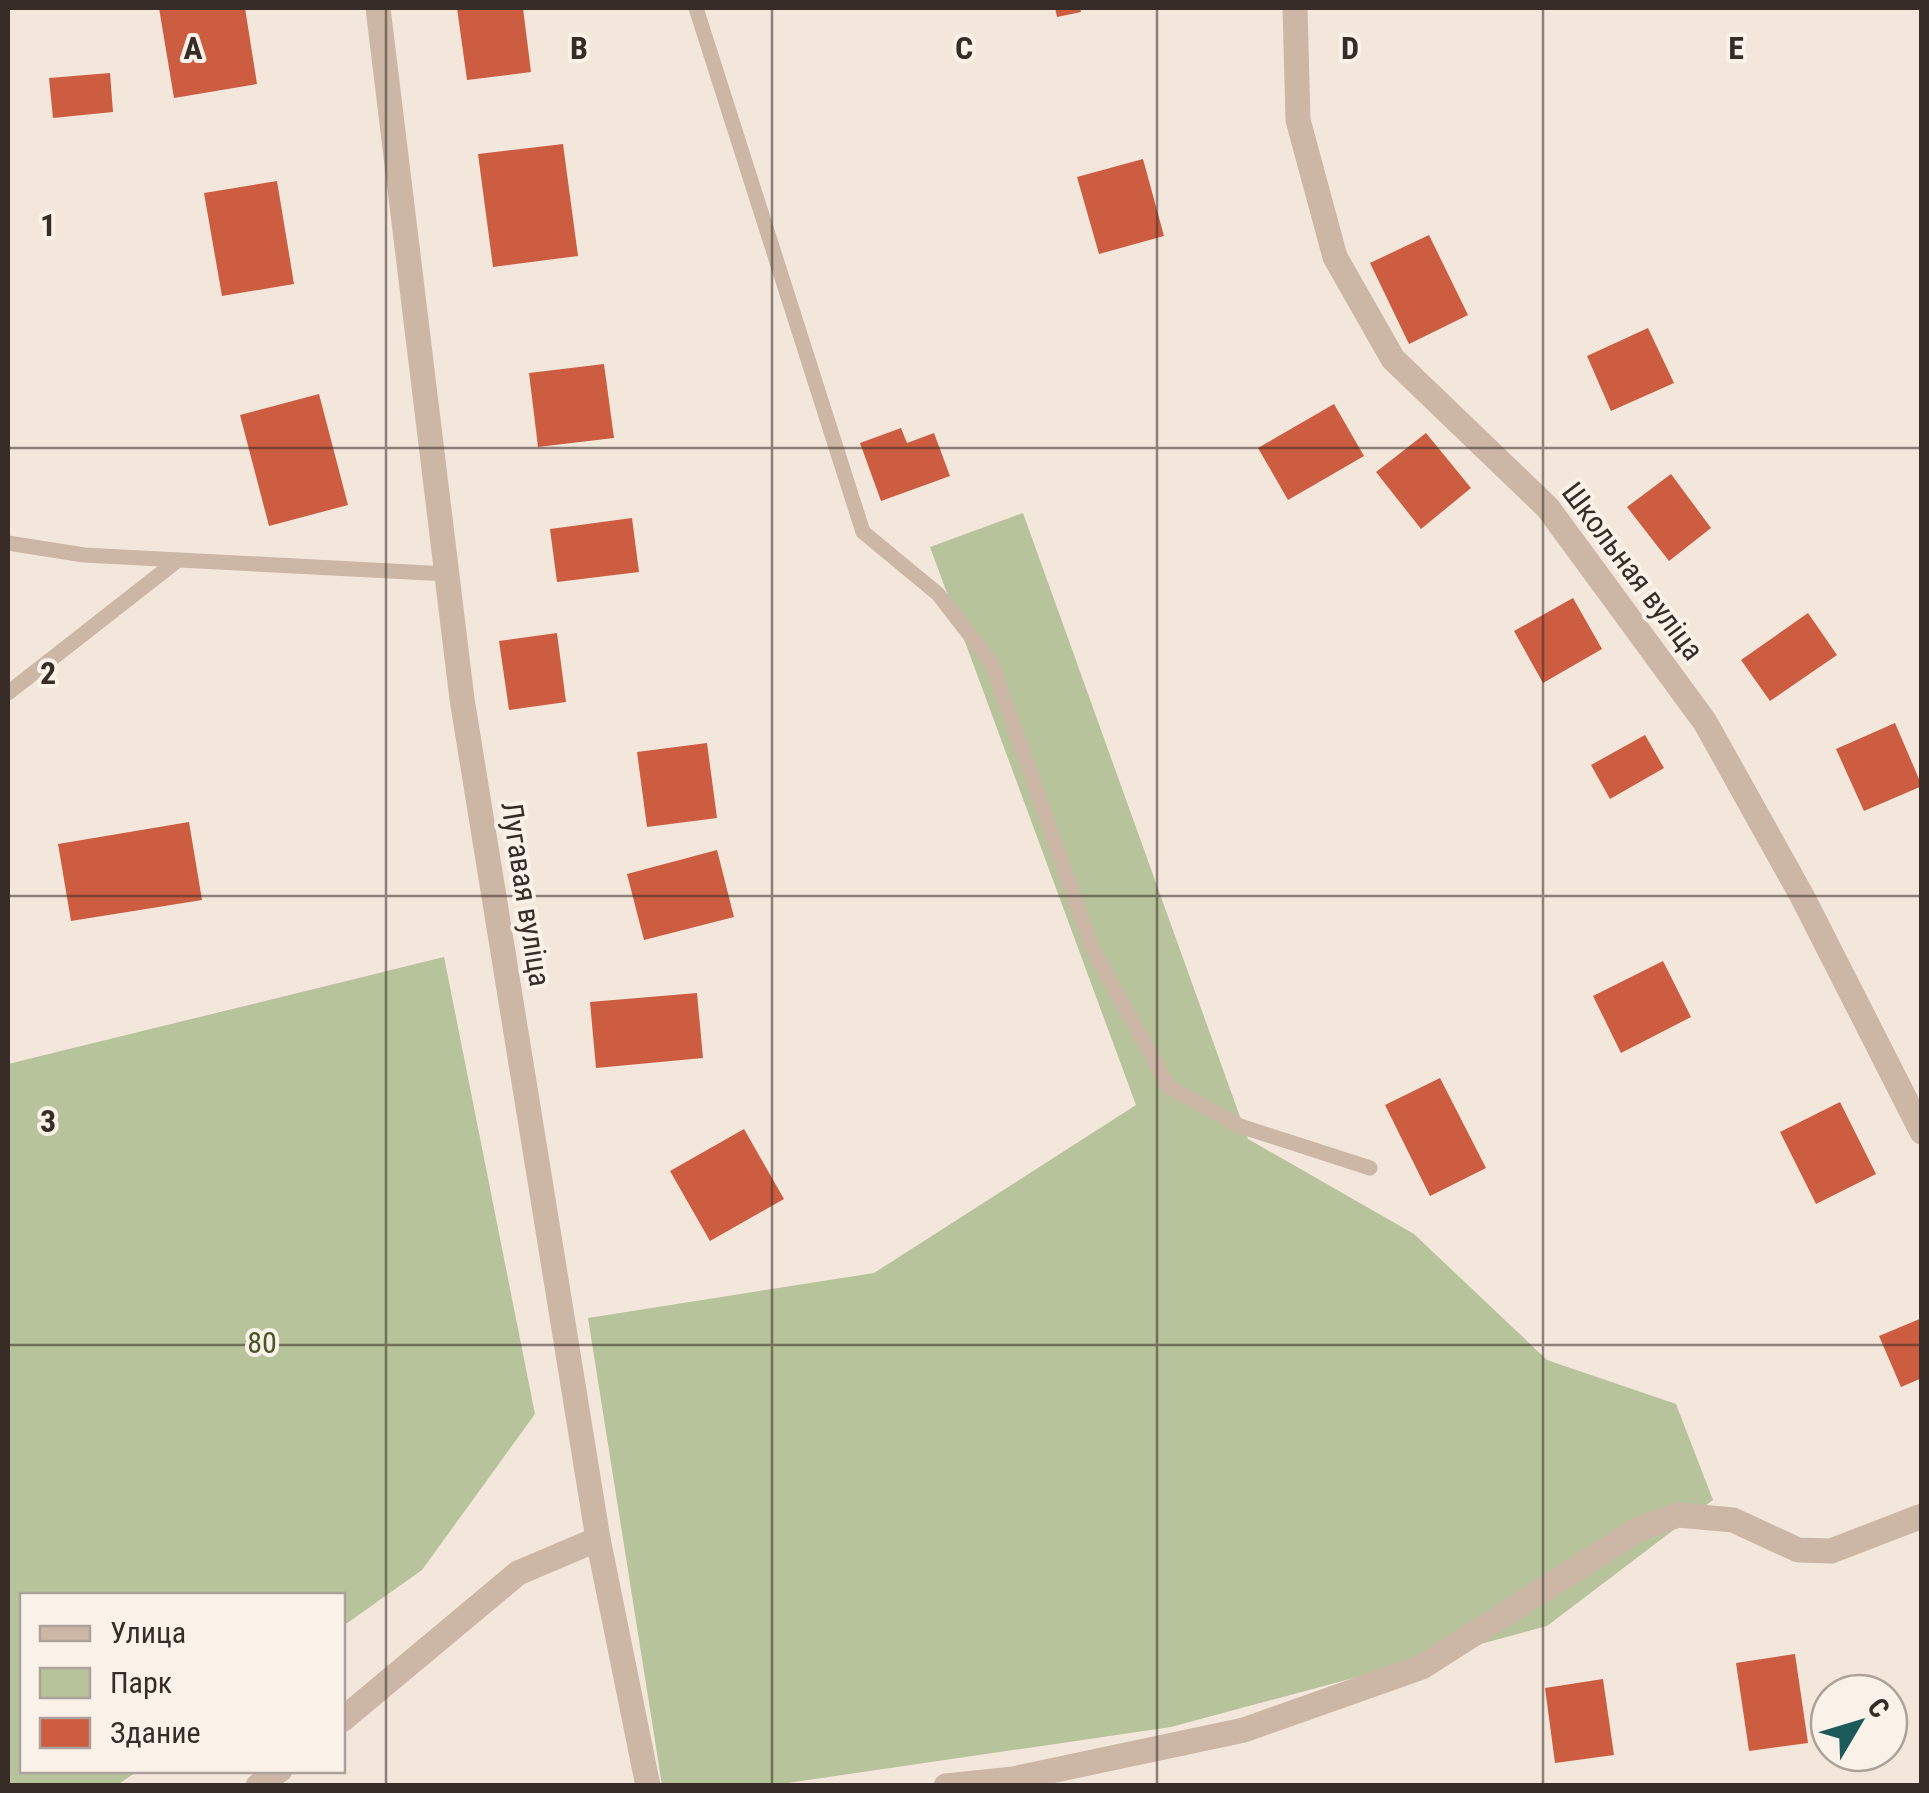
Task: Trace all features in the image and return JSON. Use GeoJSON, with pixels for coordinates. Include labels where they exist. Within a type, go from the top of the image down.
{"type":"FeatureCollection","features":[{"type":"Feature","properties":{"kind":"street","name":"Лугавая вуліца"},"geometry":{"type":"LineString","coordinates":[[378,8],[462,699],[598,1538],[648,1786]]}},
{"type":"Feature","properties":{"kind":"street","name":"Школьная вуліца"},"geometry":{"type":"LineString","coordinates":[[1296,8],[1298,120],[1335,257],[1393,359],[1548,508],[1705,722],[1802,896],[1922,1132]]}},
{"type":"Feature","properties":{"kind":"street"},"geometry":{"type":"LineString","coordinates":[[946,1786],[1013,1779],[1244,1730],[1422,1667],[1637,1530],[1678,1514],[1733,1520],[1798,1550],[1831,1550],[1922,1516]]}},
{"type":"Feature","properties":{"kind":"street"},"geometry":{"type":"LineString","coordinates":[[345,1717],[518,1573],[598,1538]]}},
{"type":"Feature","properties":{"kind":"lane"},"geometry":{"type":"LineString","coordinates":[[696,8],[863,532],[938,594],[992,664],[1092,948],[1170,1087],[1240,1126],[1370,1168]]}},
{"type":"Feature","properties":{"kind":"lane"},"geometry":{"type":"LineString","coordinates":[[8,542],[84,556],[448,574]]}},
{"type":"Feature","properties":{"kind":"lane"},"geometry":{"type":"LineString","coordinates":[[8,694],[178,560]]}},
{"type":"Feature","properties":{"kind":"green space"},"geometry":{"type":"Polygon","coordinates":[[[1023,513],[1248,1139],[1414,1234],[1547,1360],[1676,1404],[1713,1500],[1547,1626],[1171,1727],[774,1785],[662,1785],[588,1318],[874,1273],[1136,1105],[930,547],[1023,513]]]}},
{"type":"Feature","properties":{"kind":"green space","name":"80"},"geometry":{"type":"Polygon","coordinates":[[[444,957],[535,1414],[422,1570],[345,1625],[345,1593],[20,1593],[20,1773],[135,1773],[117,1785],[8,1785],[8,1064],[444,957]]]}},
{"type":"Feature","properties":{"kind":"building"},"geometry":{"type":"Polygon","coordinates":[[[159,8],[245,8],[257,84],[174,98],[159,8]]]}},
{"type":"Feature","properties":{"kind":"building"},"geometry":{"type":"Polygon","coordinates":[[[457,8],[523,8],[531,72],[467,80],[457,8]]]}},
{"type":"Feature","properties":{"kind":"building"},"geometry":{"type":"Polygon","coordinates":[[[1055,8],[1080,8],[1081,12],[1057,17],[1055,8]]]}},
{"type":"Feature","properties":{"kind":"building"},"geometry":{"type":"Polygon","coordinates":[[[110,73],[113,112],[53,118],[49,78],[110,73]]]}},
{"type":"Feature","properties":{"kind":"building"},"geometry":{"type":"Polygon","coordinates":[[[563,144],[578,256],[493,267],[478,154],[563,144]]]}},
{"type":"Feature","properties":{"kind":"building"},"geometry":{"type":"Polygon","coordinates":[[[1143,159],[1164,236],[1099,254],[1077,177],[1143,159]]]}},
{"type":"Feature","properties":{"kind":"building"},"geometry":{"type":"Polygon","coordinates":[[[277,181],[294,284],[222,296],[204,193],[277,181]]]}},
{"type":"Feature","properties":{"kind":"building"},"geometry":{"type":"Polygon","coordinates":[[[1429,235],[1468,315],[1409,344],[1370,263],[1429,235]]]}},
{"type":"Feature","properties":{"kind":"building"},"geometry":{"type":"Polygon","coordinates":[[[1648,328],[1674,383],[1611,411],[1587,356],[1648,328]]]}},
{"type":"Feature","properties":{"kind":"building"},"geometry":{"type":"Polygon","coordinates":[[[604,364],[614,438],[538,447],[529,373],[604,364]]]}},
{"type":"Feature","properties":{"kind":"building"},"geometry":{"type":"Polygon","coordinates":[[[319,394],[348,505],[269,526],[240,415],[319,394]]]}},
{"type":"Feature","properties":{"kind":"building"},"geometry":{"type":"Polygon","coordinates":[[[1334,404],[1364,456],[1288,500],[1258,448],[1334,404]]]}},
{"type":"Feature","properties":{"kind":"building"},"geometry":{"type":"Polygon","coordinates":[[[901,428],[907,443],[934,433],[950,476],[881,501],[860,443],[901,428]]]}},
{"type":"Feature","properties":{"kind":"building"},"geometry":{"type":"Polygon","coordinates":[[[1426,433],[1471,488],[1421,529],[1376,472],[1426,433]]]}},
{"type":"Feature","properties":{"kind":"building"},"geometry":{"type":"Polygon","coordinates":[[[1671,474],[1711,528],[1669,561],[1627,507],[1671,474]]]}},
{"type":"Feature","properties":{"kind":"building"},"geometry":{"type":"Polygon","coordinates":[[[632,518],[639,572],[557,582],[550,529],[632,518]]]}},
{"type":"Feature","properties":{"kind":"building"},"geometry":{"type":"Polygon","coordinates":[[[1573,598],[1602,649],[1543,683],[1514,631],[1573,598]]]}},
{"type":"Feature","properties":{"kind":"building"},"geometry":{"type":"Polygon","coordinates":[[[1808,613],[1837,655],[1770,701],[1741,660],[1808,613]]]}},
{"type":"Feature","properties":{"kind":"building"},"geometry":{"type":"Polygon","coordinates":[[[557,633],[566,702],[509,710],[499,641],[557,633]]]}},
{"type":"Feature","properties":{"kind":"building"},"geometry":{"type":"Polygon","coordinates":[[[1895,723],[1922,786],[1864,811],[1836,749],[1895,723]]]}},
{"type":"Feature","properties":{"kind":"building"},"geometry":{"type":"Polygon","coordinates":[[[1645,735],[1664,768],[1610,799],[1591,765],[1645,735]]]}},
{"type":"Feature","properties":{"kind":"building"},"geometry":{"type":"Polygon","coordinates":[[[707,743],[717,818],[647,827],[637,752],[707,743]]]}},
{"type":"Feature","properties":{"kind":"building"},"geometry":{"type":"Polygon","coordinates":[[[189,822],[202,900],[71,921],[58,844],[189,822]]]}},
{"type":"Feature","properties":{"kind":"building"},"geometry":{"type":"Polygon","coordinates":[[[717,850],[734,917],[644,940],[627,874],[717,850]]]}},
{"type":"Feature","properties":{"kind":"building"},"geometry":{"type":"Polygon","coordinates":[[[1663,961],[1691,1017],[1621,1053],[1593,996],[1663,961]]]}},
{"type":"Feature","properties":{"kind":"building"},"geometry":{"type":"Polygon","coordinates":[[[697,993],[703,1058],[596,1068],[590,1002],[697,993]]]}},
{"type":"Feature","properties":{"kind":"building"},"geometry":{"type":"Polygon","coordinates":[[[1440,1078],[1486,1168],[1430,1196],[1385,1105],[1440,1078]]]}},
{"type":"Feature","properties":{"kind":"building"},"geometry":{"type":"Polygon","coordinates":[[[1840,1102],[1876,1174],[1816,1204],[1780,1132],[1840,1102]]]}},
{"type":"Feature","properties":{"kind":"building"},"geometry":{"type":"Polygon","coordinates":[[[744,1129],[784,1199],[710,1241],[670,1171],[744,1129]]]}},
{"type":"Feature","properties":{"kind":"building"},"geometry":{"type":"Polygon","coordinates":[[[1922,1318],[1922,1378],[1901,1387],[1879,1336],[1922,1318]]]}},
{"type":"Feature","properties":{"kind":"building"},"geometry":{"type":"Polygon","coordinates":[[[1795,1654],[1808,1743],[1749,1751],[1736,1663],[1795,1654]]]}},
{"type":"Feature","properties":{"kind":"building"},"geometry":{"type":"Polygon","coordinates":[[[1603,1679],[1614,1755],[1555,1763],[1545,1688],[1603,1679]]]}}]}
